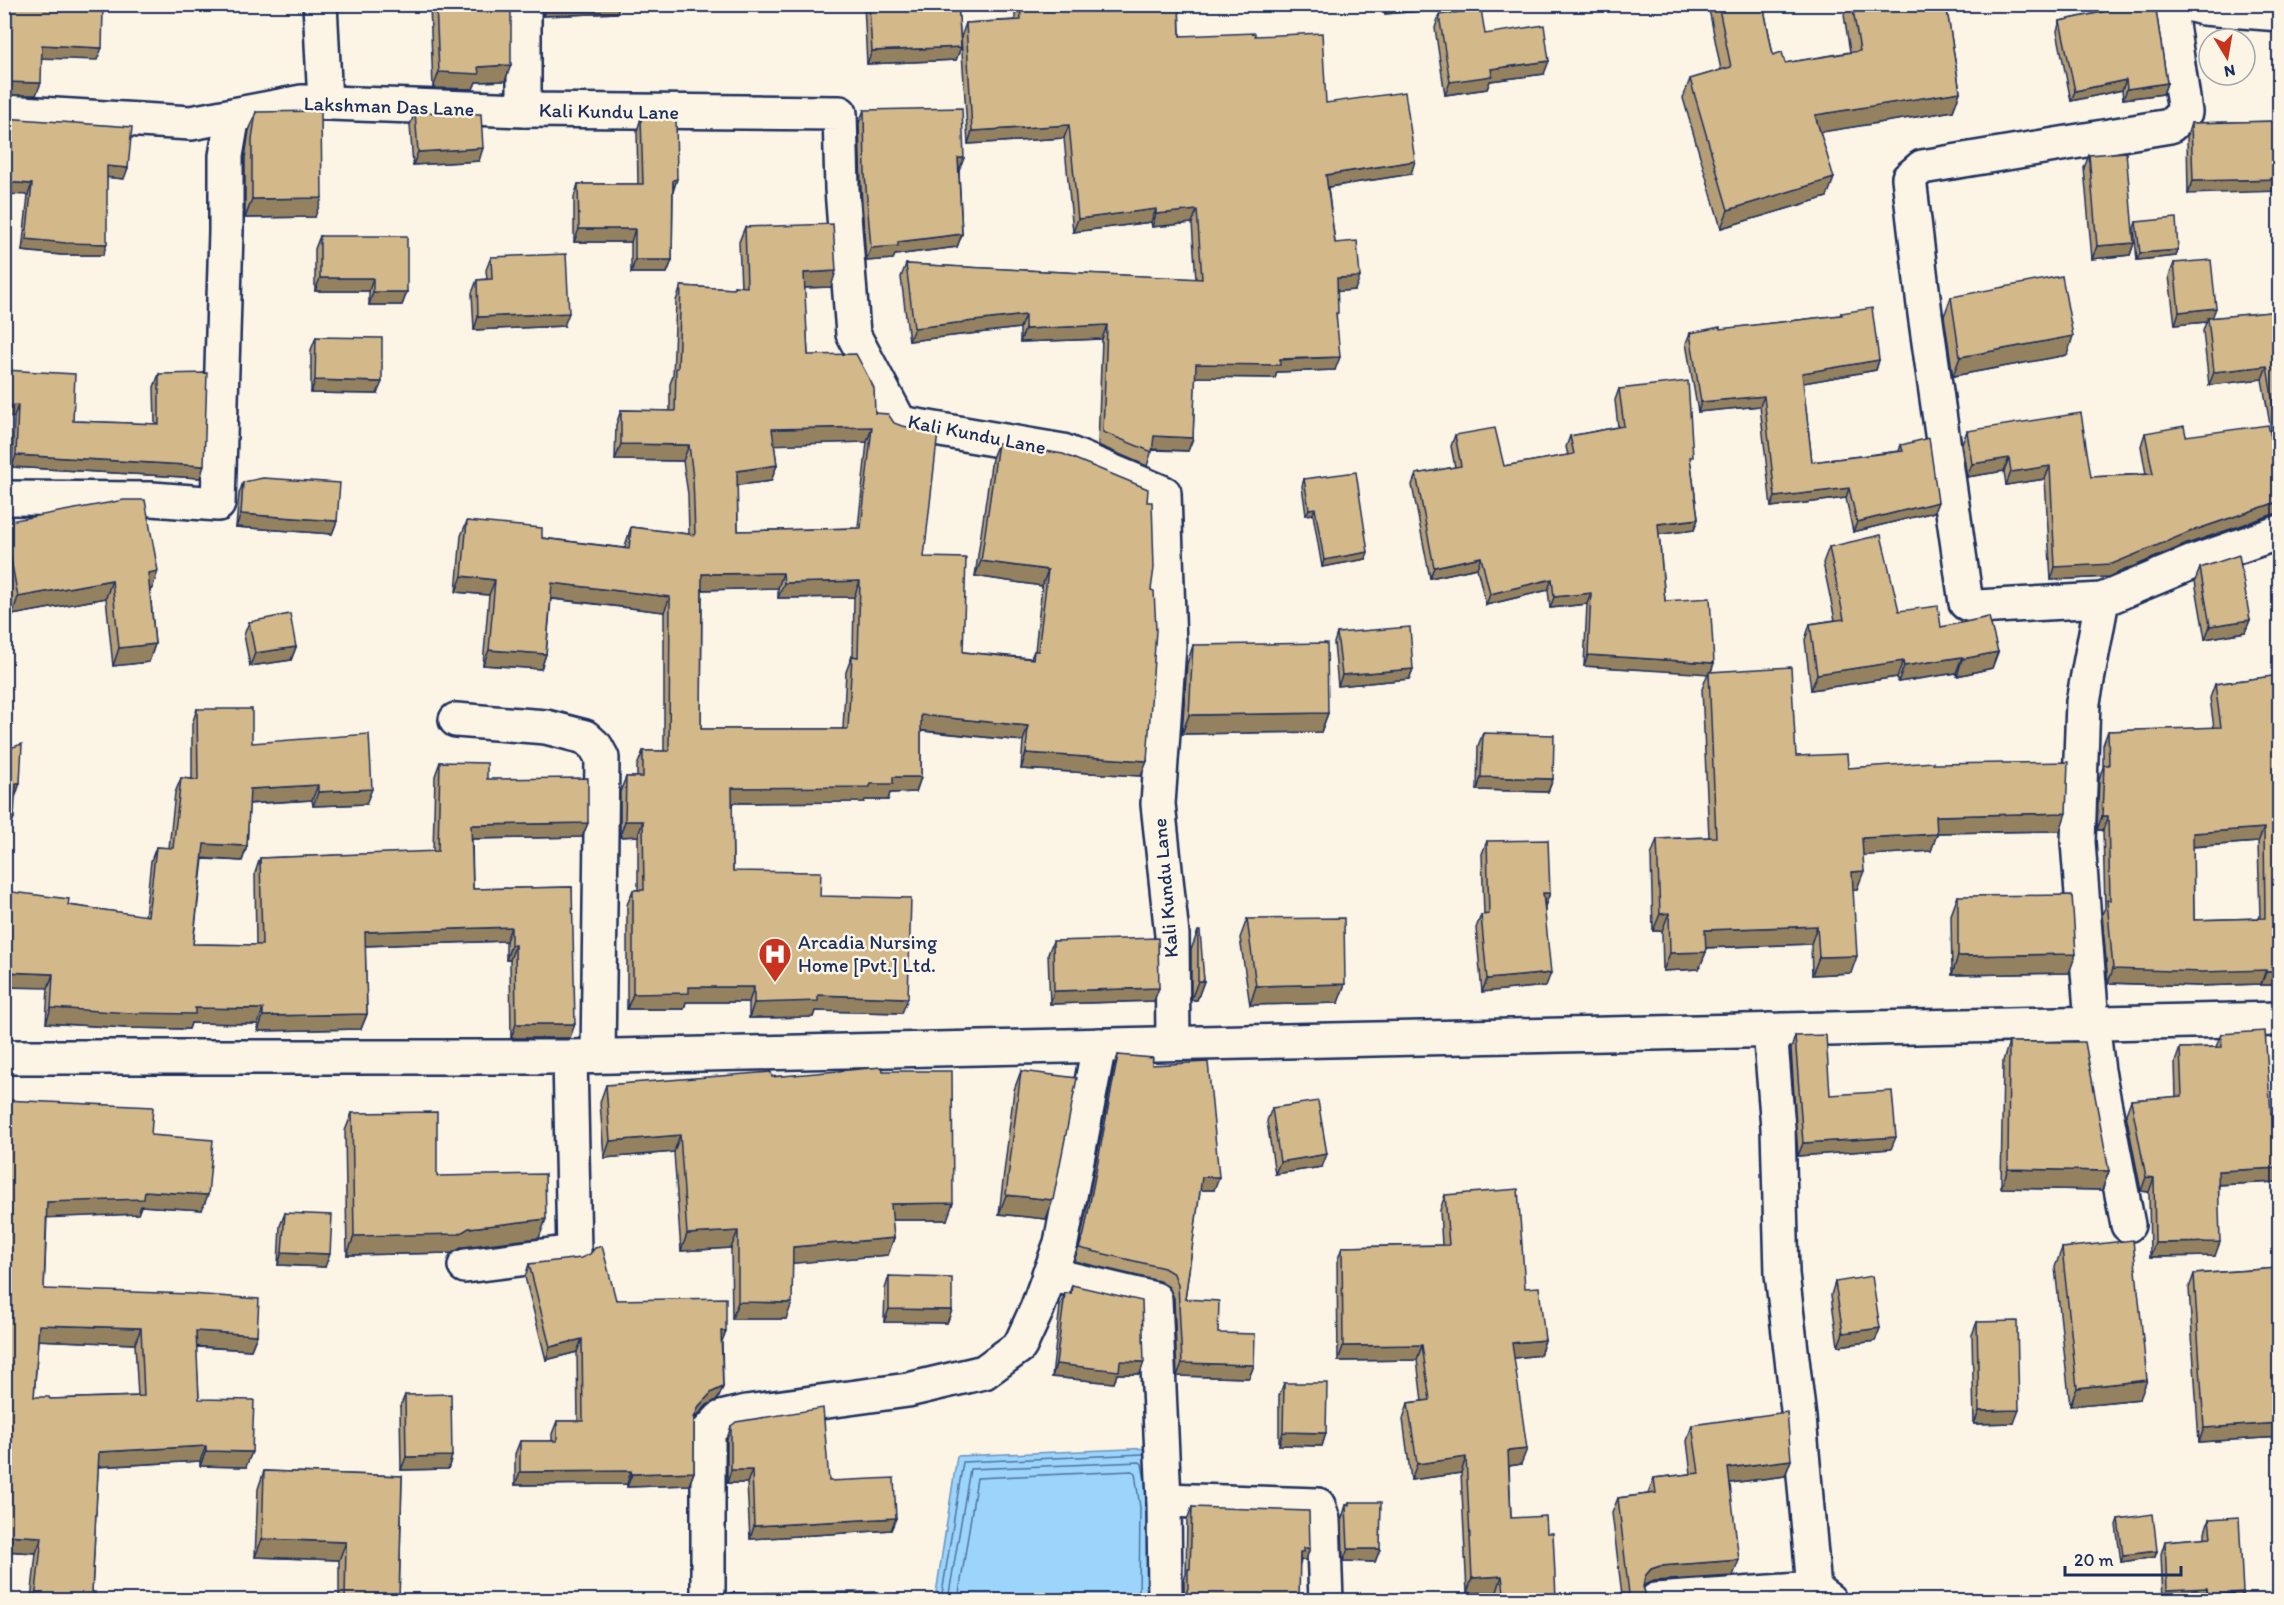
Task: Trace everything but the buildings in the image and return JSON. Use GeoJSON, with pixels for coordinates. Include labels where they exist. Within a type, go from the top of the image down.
{"type":"FeatureCollection","features":[{"type":"Feature","properties":{"kind":"street"},"geometry":{"type":"LineString","coordinates":[[320,4],[325,103]]}},
{"type":"Feature","properties":{"kind":"street","name":"Kali Kundu Lane"},"geometry":{"type":"LineString","coordinates":[[524,4],[524,110],[840,112],[842,189],[853,334],[900,423],[1063,451],[1164,493],[1169,646],[1158,804],[1172,934],[1173,1043]]}},
{"type":"Feature","properties":{"kind":"street"},"geometry":{"type":"LineString","coordinates":[[2169,4],[2186,112],[2170,126],[1922,167],[1909,178],[1925,314],[1966,603],[1977,607],[2102,600],[2193,562],[2280,532]]}},
{"type":"Feature","properties":{"kind":"street"},"geometry":{"type":"LineString","coordinates":[[2188,4],[2203,8],[2280,14]]}},
{"type":"Feature","properties":{"kind":"street","name":"Lakshman Das Lane"},"geometry":{"type":"LineString","coordinates":[[4,112],[191,123],[302,102],[524,110]]}},
{"type":"Feature","properties":{"kind":"street"},"geometry":{"type":"LineString","coordinates":[[4,498],[152,499],[218,504],[226,156],[233,115]]}},
{"type":"Feature","properties":{"kind":"street"},"geometry":{"type":"LineString","coordinates":[[2102,600],[2084,702],[2078,842],[2092,1023],[2098,1071],[2128,1225]]}},
{"type":"Feature","properties":{"kind":"street"},"geometry":{"type":"LineString","coordinates":[[456,720],[546,727],[585,737],[596,747],[602,758],[573,1252],[465,1266]]}},
{"type":"Feature","properties":{"kind":"street"},"geometry":{"type":"LineString","coordinates":[[4,1057],[584,1056],[2280,1019]]}},
{"type":"Feature","properties":{"kind":"street"},"geometry":{"type":"LineString","coordinates":[[1656,1600],[1821,1594],[1782,1274],[1779,1128],[1770,1030]]}},
{"type":"Feature","properties":{"kind":"street"},"geometry":{"type":"LineString","coordinates":[[708,1600],[708,1432],[721,1418],[746,1412],[908,1390],[984,1372],[1020,1346],[1037,1310],[1061,1243],[1099,1045]]}},
{"type":"Feature","properties":{"kind":"street"},"geometry":{"type":"LineString","coordinates":[[1049,1274],[1155,1299],[1164,1500],[1165,1600]]}},
{"type":"Feature","properties":{"kind":"street"},"geometry":{"type":"LineString","coordinates":[[1164,1500],[1318,1505],[1323,1520],[1326,1600]]}},
{"type":"Feature","properties":{"kind":"water"},"geometry":{"type":"Polygon","coordinates":[[[1153,1448],[1162,1600],[935,1600],[957,1456],[1153,1448]]]}},
{"type":"Feature","properties":{"kind":"place","name":"Arcadia Nursing Home [Pvt.] Ltd."},"geometry":{"type":"Point","coordinates":[775,983]}}]}
